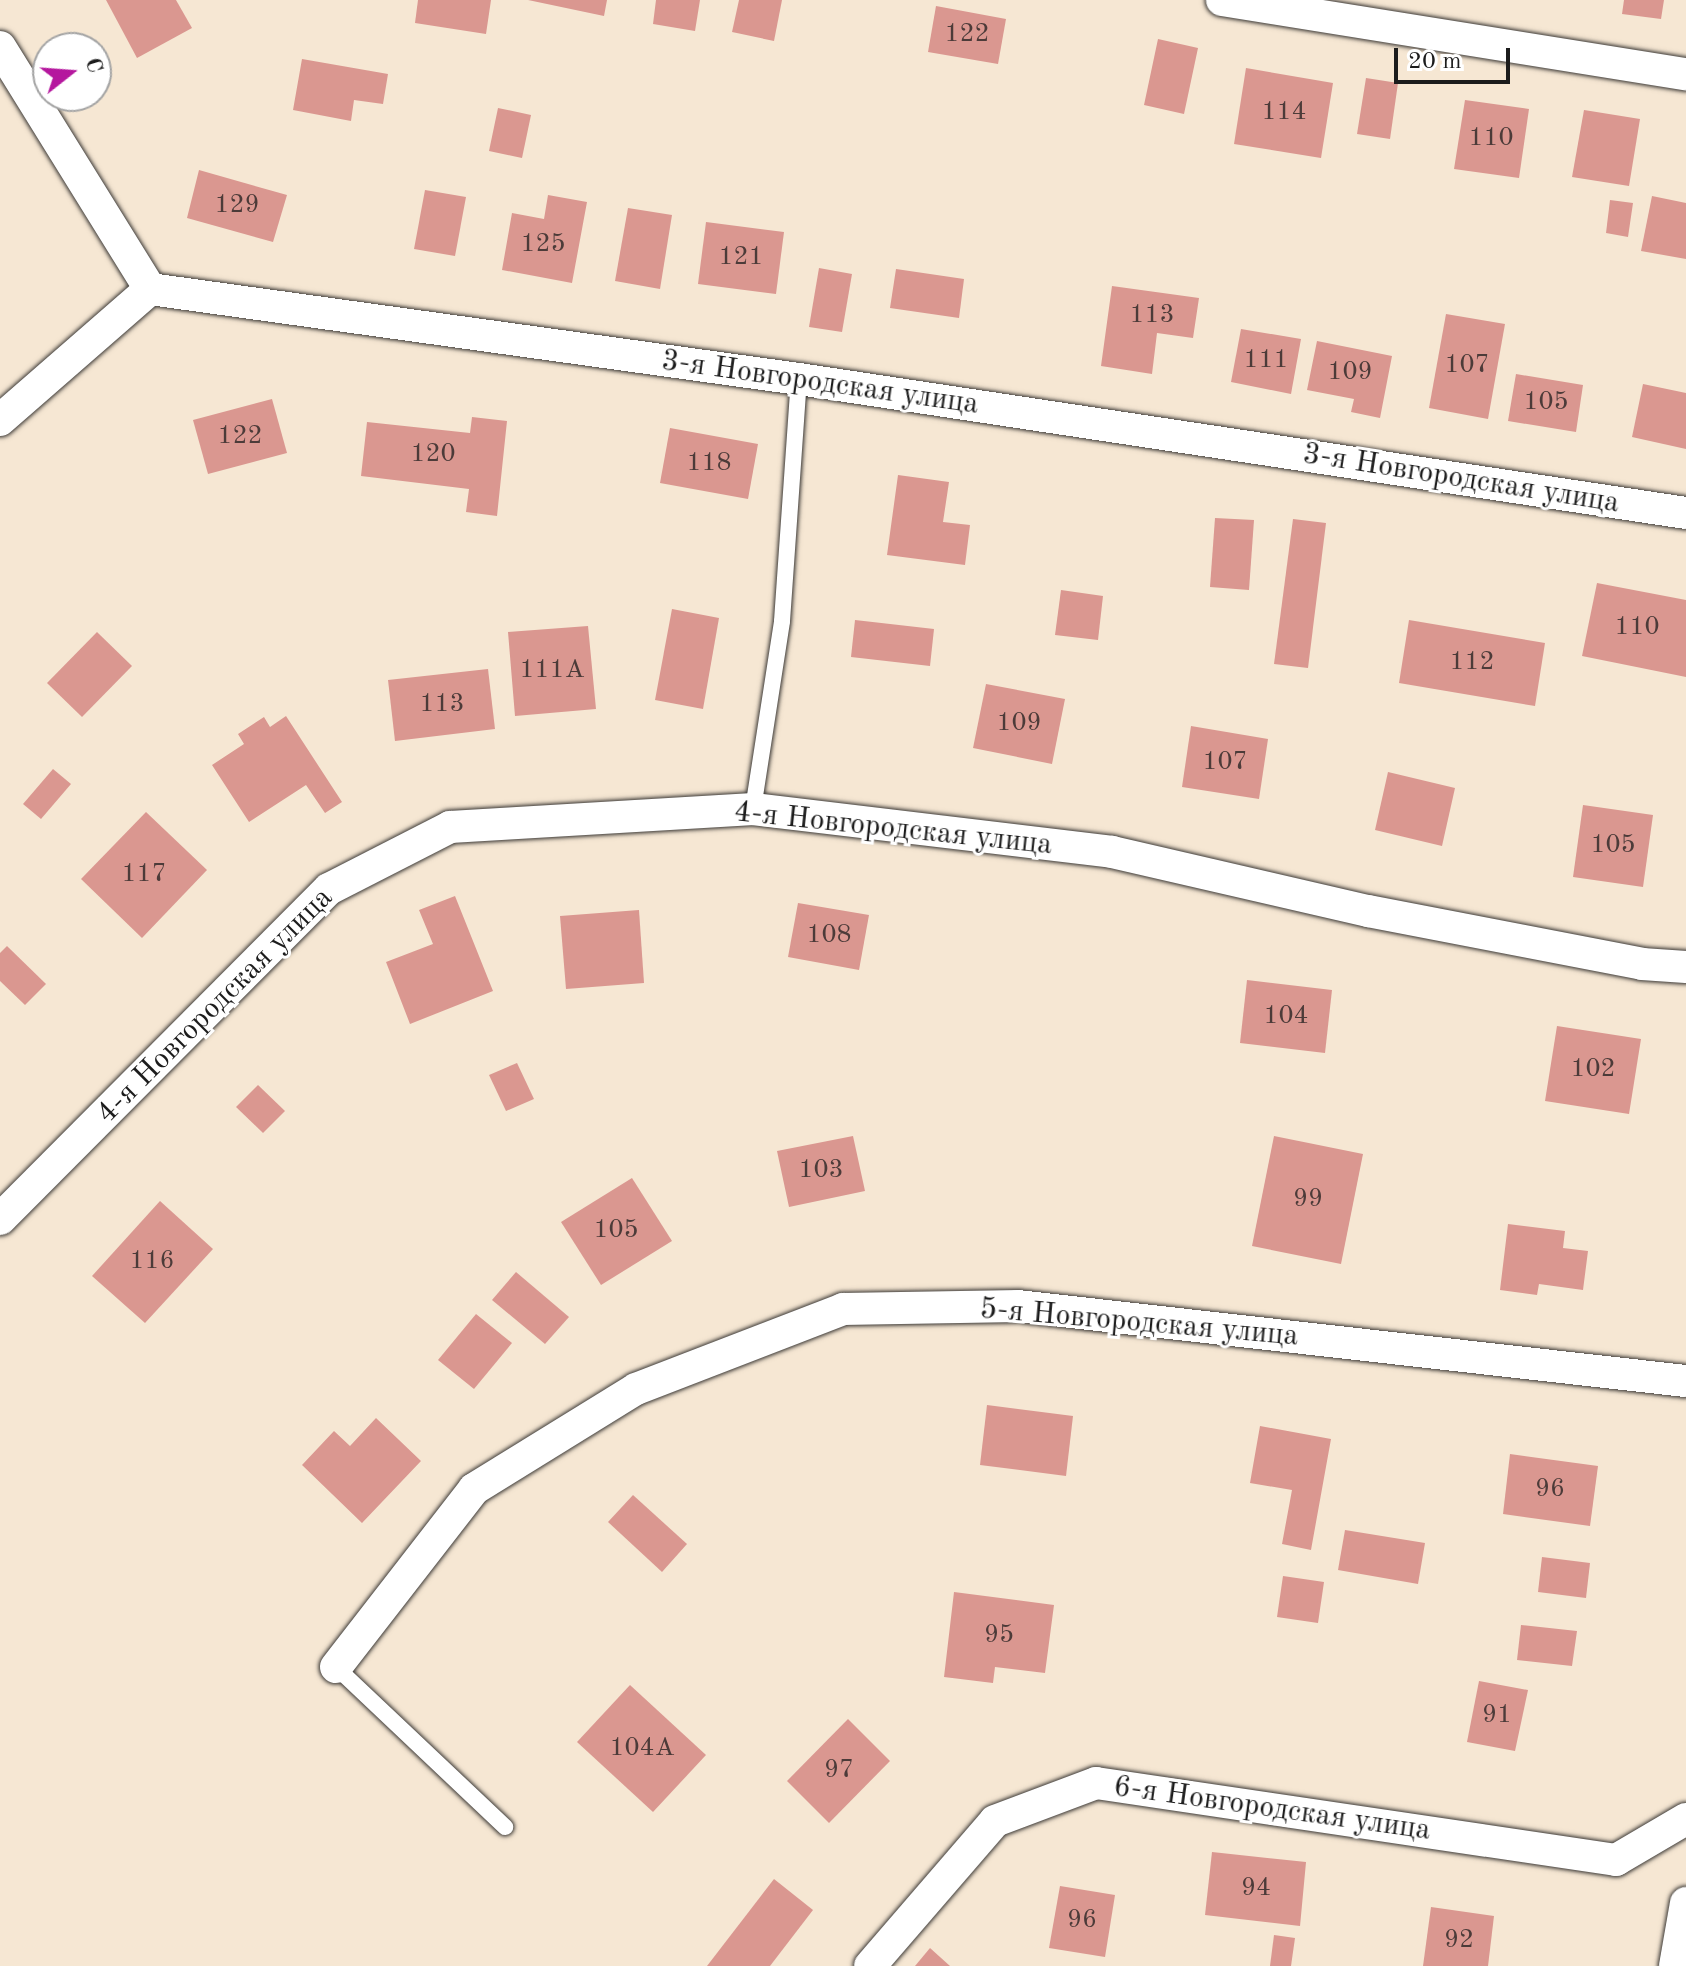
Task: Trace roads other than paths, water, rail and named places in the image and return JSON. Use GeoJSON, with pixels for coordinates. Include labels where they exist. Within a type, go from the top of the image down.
{"type":"FeatureCollection","features":[{"type":"Feature","properties":{"kind":"street"},"geometry":{"type":"LineString","coordinates":[[1222,0],[1686,74]]}},
{"type":"Feature","properties":{"kind":"street"},"geometry":{"type":"LineString","coordinates":[[0,47],[150,289],[0,420]]}},
{"type":"Feature","properties":{"kind":"street","name":"3-я Новгородская улица"},"geometry":{"type":"LineString","coordinates":[[150,289],[799,379],[1686,513]]}},
{"type":"Feature","properties":{"kind":"street","name":"4-я Новгородская улица"},"geometry":{"type":"LineString","coordinates":[[0,1219],[329,889],[450,827],[753,809],[1112,852],[1368,911],[1642,964],[1686,967]]}},
{"type":"Feature","properties":{"kind":"street","name":"5-я Новгородская улица"},"geometry":{"type":"LineString","coordinates":[[336,1667],[474,1489],[636,1389],[843,1309],[1018,1306],[1686,1381]]}},
{"type":"Feature","properties":{"kind":"street","name":"6-я Новгородская улица"},"geometry":{"type":"LineString","coordinates":[[870,1966],[995,1821],[1096,1783],[1616,1860],[1686,1819]]}},
{"type":"Feature","properties":{"kind":"street"},"geometry":{"type":"LineString","coordinates":[[1675,1966],[1686,1903]]}},
{"type":"Feature","properties":{"kind":"lane"},"geometry":{"type":"LineString","coordinates":[[753,809],[782,621],[799,379]]}},
{"type":"Feature","properties":{"kind":"lane"},"geometry":{"type":"LineString","coordinates":[[336,1667],[505,1827]]}}]}
